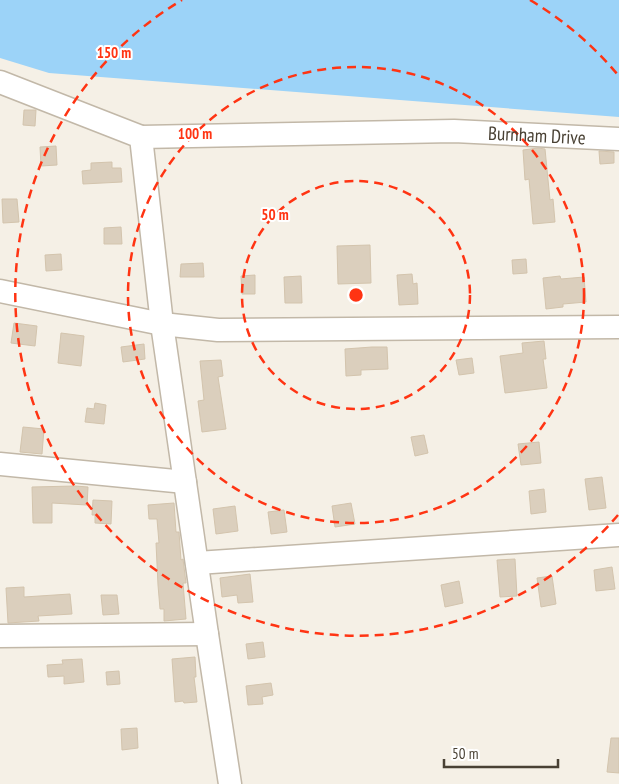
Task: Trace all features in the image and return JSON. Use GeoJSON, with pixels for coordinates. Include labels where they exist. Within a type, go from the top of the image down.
{"type":"FeatureCollection","features":[{"type":"Feature","properties":{"kind":"street"},"geometry":{"type":"LineString","coordinates":[[0,82],[141,137],[162,324],[206,634],[230,784]]}},
{"type":"Feature","properties":{"kind":"street","name":"Burnham Drive"},"geometry":{"type":"LineString","coordinates":[[141,137],[454,131],[619,139]]}},
{"type":"Feature","properties":{"kind":"street"},"geometry":{"type":"LineString","coordinates":[[0,291],[162,324],[218,330],[619,327]]}},
{"type":"Feature","properties":{"kind":"street"},"geometry":{"type":"LineString","coordinates":[[0,464],[185,482]]}},
{"type":"Feature","properties":{"kind":"street"},"geometry":{"type":"LineString","coordinates":[[197,564],[619,535]]}},
{"type":"Feature","properties":{"kind":"street"},"geometry":{"type":"LineString","coordinates":[[0,636],[206,634]]}},
{"type":"Feature","properties":{"kind":"water"},"geometry":{"type":"Polygon","coordinates":[[[0,0],[619,0],[619,117],[49,73],[0,58],[0,0]]]}},
{"type":"Feature","properties":{"kind":"building"},"geometry":{"type":"Polygon","coordinates":[[[24,110],[36,110],[35,126],[23,125],[24,110]]]}},
{"type":"Feature","properties":{"kind":"building"},"geometry":{"type":"Polygon","coordinates":[[[56,146],[57,165],[41,166],[40,147],[56,146]]]}},
{"type":"Feature","properties":{"kind":"building"},"geometry":{"type":"Polygon","coordinates":[[[545,149],[550,200],[553,199],[555,222],[533,224],[529,179],[525,180],[523,150],[545,149]]]}},
{"type":"Feature","properties":{"kind":"building"},"geometry":{"type":"Polygon","coordinates":[[[599,151],[614,152],[614,163],[600,164],[599,151]]]}},
{"type":"Feature","properties":{"kind":"building"},"geometry":{"type":"Polygon","coordinates":[[[112,162],[112,168],[121,168],[122,182],[83,184],[82,171],[91,170],[91,163],[112,162]]]}},
{"type":"Feature","properties":{"kind":"building"},"geometry":{"type":"Polygon","coordinates":[[[2,199],[17,199],[19,222],[3,223],[2,199]]]}},
{"type":"Feature","properties":{"kind":"building"},"geometry":{"type":"Polygon","coordinates":[[[121,227],[122,244],[104,244],[104,228],[121,227]]]}},
{"type":"Feature","properties":{"kind":"building"},"geometry":{"type":"Polygon","coordinates":[[[370,245],[371,283],[338,284],[337,246],[370,245]]]}},
{"type":"Feature","properties":{"kind":"building"},"geometry":{"type":"Polygon","coordinates":[[[61,254],[62,270],[46,271],[45,255],[61,254]]]}},
{"type":"Feature","properties":{"kind":"building"},"geometry":{"type":"Polygon","coordinates":[[[526,259],[527,273],[513,274],[512,260],[526,259]]]}},
{"type":"Feature","properties":{"kind":"building"},"geometry":{"type":"Polygon","coordinates":[[[203,263],[204,277],[180,277],[181,264],[203,263]]]}},
{"type":"Feature","properties":{"kind":"building"},"geometry":{"type":"Polygon","coordinates":[[[412,274],[413,284],[417,283],[418,304],[399,305],[397,275],[412,274]]]}},
{"type":"Feature","properties":{"kind":"building"},"geometry":{"type":"Polygon","coordinates":[[[255,275],[255,294],[242,294],[241,276],[255,275]]]}},
{"type":"Feature","properties":{"kind":"building"},"geometry":{"type":"Polygon","coordinates":[[[301,276],[302,303],[285,303],[284,277],[301,276]]]}},
{"type":"Feature","properties":{"kind":"building"},"geometry":{"type":"Polygon","coordinates":[[[560,276],[561,279],[584,277],[586,302],[563,304],[563,307],[546,309],[543,278],[560,276]]]}},
{"type":"Feature","properties":{"kind":"building"},"geometry":{"type":"Polygon","coordinates":[[[14,323],[37,326],[35,346],[11,343],[14,323]]]}},
{"type":"Feature","properties":{"kind":"building"},"geometry":{"type":"Polygon","coordinates":[[[61,333],[84,336],[81,366],[58,363],[61,333]]]}},
{"type":"Feature","properties":{"kind":"building"},"geometry":{"type":"Polygon","coordinates":[[[544,341],[546,359],[543,359],[547,388],[505,393],[500,356],[523,353],[522,343],[544,341]]]}},
{"type":"Feature","properties":{"kind":"building"},"geometry":{"type":"Polygon","coordinates":[[[144,344],[145,359],[123,362],[121,347],[144,344]]]}},
{"type":"Feature","properties":{"kind":"building"},"geometry":{"type":"Polygon","coordinates":[[[387,347],[388,369],[361,370],[361,375],[346,376],[345,349],[387,347]]]}},
{"type":"Feature","properties":{"kind":"building"},"geometry":{"type":"Polygon","coordinates":[[[472,358],[474,373],[459,375],[456,360],[472,358]]]}},
{"type":"Feature","properties":{"kind":"building"},"geometry":{"type":"Polygon","coordinates":[[[221,360],[223,376],[218,377],[226,429],[202,432],[198,401],[204,400],[200,361],[221,360]]]}},
{"type":"Feature","properties":{"kind":"building"},"geometry":{"type":"Polygon","coordinates":[[[95,403],[106,405],[104,424],[85,422],[87,408],[94,409],[95,403]]]}},
{"type":"Feature","properties":{"kind":"building"},"geometry":{"type":"Polygon","coordinates":[[[23,427],[44,429],[42,454],[20,452],[23,427]]]}},
{"type":"Feature","properties":{"kind":"building"},"geometry":{"type":"Polygon","coordinates":[[[424,435],[428,453],[415,456],[411,437],[424,435]]]}},
{"type":"Feature","properties":{"kind":"building"},"geometry":{"type":"Polygon","coordinates":[[[539,442],[541,463],[521,465],[518,444],[539,442]]]}},
{"type":"Feature","properties":{"kind":"building"},"geometry":{"type":"Polygon","coordinates":[[[602,477],[606,508],[589,510],[585,479],[602,477]]]}},
{"type":"Feature","properties":{"kind":"building"},"geometry":{"type":"Polygon","coordinates":[[[32,487],[88,487],[87,505],[52,503],[52,523],[33,523],[32,487]]]}},
{"type":"Feature","properties":{"kind":"building"},"geometry":{"type":"Polygon","coordinates":[[[544,489],[546,512],[531,514],[529,491],[544,489]]]}},
{"type":"Feature","properties":{"kind":"building"},"geometry":{"type":"Polygon","coordinates":[[[93,500],[112,501],[111,524],[95,523],[95,515],[92,515],[93,500]]]}},
{"type":"Feature","properties":{"kind":"building"},"geometry":{"type":"Polygon","coordinates":[[[174,503],[176,532],[179,532],[181,560],[183,559],[186,583],[183,583],[186,619],[164,621],[164,609],[160,609],[158,585],[156,543],[159,543],[157,519],[149,519],[148,505],[174,503]]]}},
{"type":"Feature","properties":{"kind":"building"},"geometry":{"type":"Polygon","coordinates":[[[351,503],[355,524],[335,527],[332,506],[351,503]]]}},
{"type":"Feature","properties":{"kind":"building"},"geometry":{"type":"Polygon","coordinates":[[[235,506],[238,531],[216,534],[213,509],[235,506]]]}},
{"type":"Feature","properties":{"kind":"building"},"geometry":{"type":"Polygon","coordinates":[[[284,510],[287,532],[271,534],[268,512],[284,510]]]}},
{"type":"Feature","properties":{"kind":"building"},"geometry":{"type":"Polygon","coordinates":[[[515,559],[517,596],[500,597],[497,560],[515,559]]]}},
{"type":"Feature","properties":{"kind":"building"},"geometry":{"type":"Polygon","coordinates":[[[612,567],[615,589],[596,591],[594,570],[612,567]]]}},
{"type":"Feature","properties":{"kind":"building"},"geometry":{"type":"Polygon","coordinates":[[[250,574],[253,602],[238,603],[237,595],[222,597],[220,578],[250,574]]]}},
{"type":"Feature","properties":{"kind":"building"},"geometry":{"type":"Polygon","coordinates":[[[552,576],[556,604],[541,607],[537,578],[552,576]]]}},
{"type":"Feature","properties":{"kind":"building"},"geometry":{"type":"Polygon","coordinates":[[[459,581],[463,603],[445,607],[441,585],[459,581]]]}},
{"type":"Feature","properties":{"kind":"building"},"geometry":{"type":"Polygon","coordinates":[[[24,587],[24,597],[70,594],[72,614],[38,616],[39,621],[8,623],[6,588],[24,587]]]}},
{"type":"Feature","properties":{"kind":"building"},"geometry":{"type":"Polygon","coordinates":[[[101,595],[117,595],[119,614],[103,615],[101,595]]]}},
{"type":"Feature","properties":{"kind":"building"},"geometry":{"type":"Polygon","coordinates":[[[263,642],[265,657],[248,659],[246,644],[263,642]]]}},
{"type":"Feature","properties":{"kind":"building"},"geometry":{"type":"Polygon","coordinates":[[[195,657],[196,677],[194,677],[197,702],[175,702],[172,659],[195,657]]]}},
{"type":"Feature","properties":{"kind":"building"},"geometry":{"type":"Polygon","coordinates":[[[82,659],[84,682],[64,684],[64,676],[48,677],[47,665],[63,664],[62,660],[82,659]]]}},
{"type":"Feature","properties":{"kind":"building"},"geometry":{"type":"Polygon","coordinates":[[[119,671],[120,684],[107,685],[106,672],[119,671]]]}},
{"type":"Feature","properties":{"kind":"building"},"geometry":{"type":"Polygon","coordinates":[[[271,683],[273,695],[262,697],[263,704],[248,705],[246,686],[271,683]]]}},
{"type":"Feature","properties":{"kind":"building"},"geometry":{"type":"Polygon","coordinates":[[[137,728],[138,748],[122,750],[121,729],[137,728]]]}},
{"type":"Feature","properties":{"kind":"building"},"geometry":{"type":"Polygon","coordinates":[[[611,738],[619,738],[619,773],[607,772],[611,738]]]}}]}
